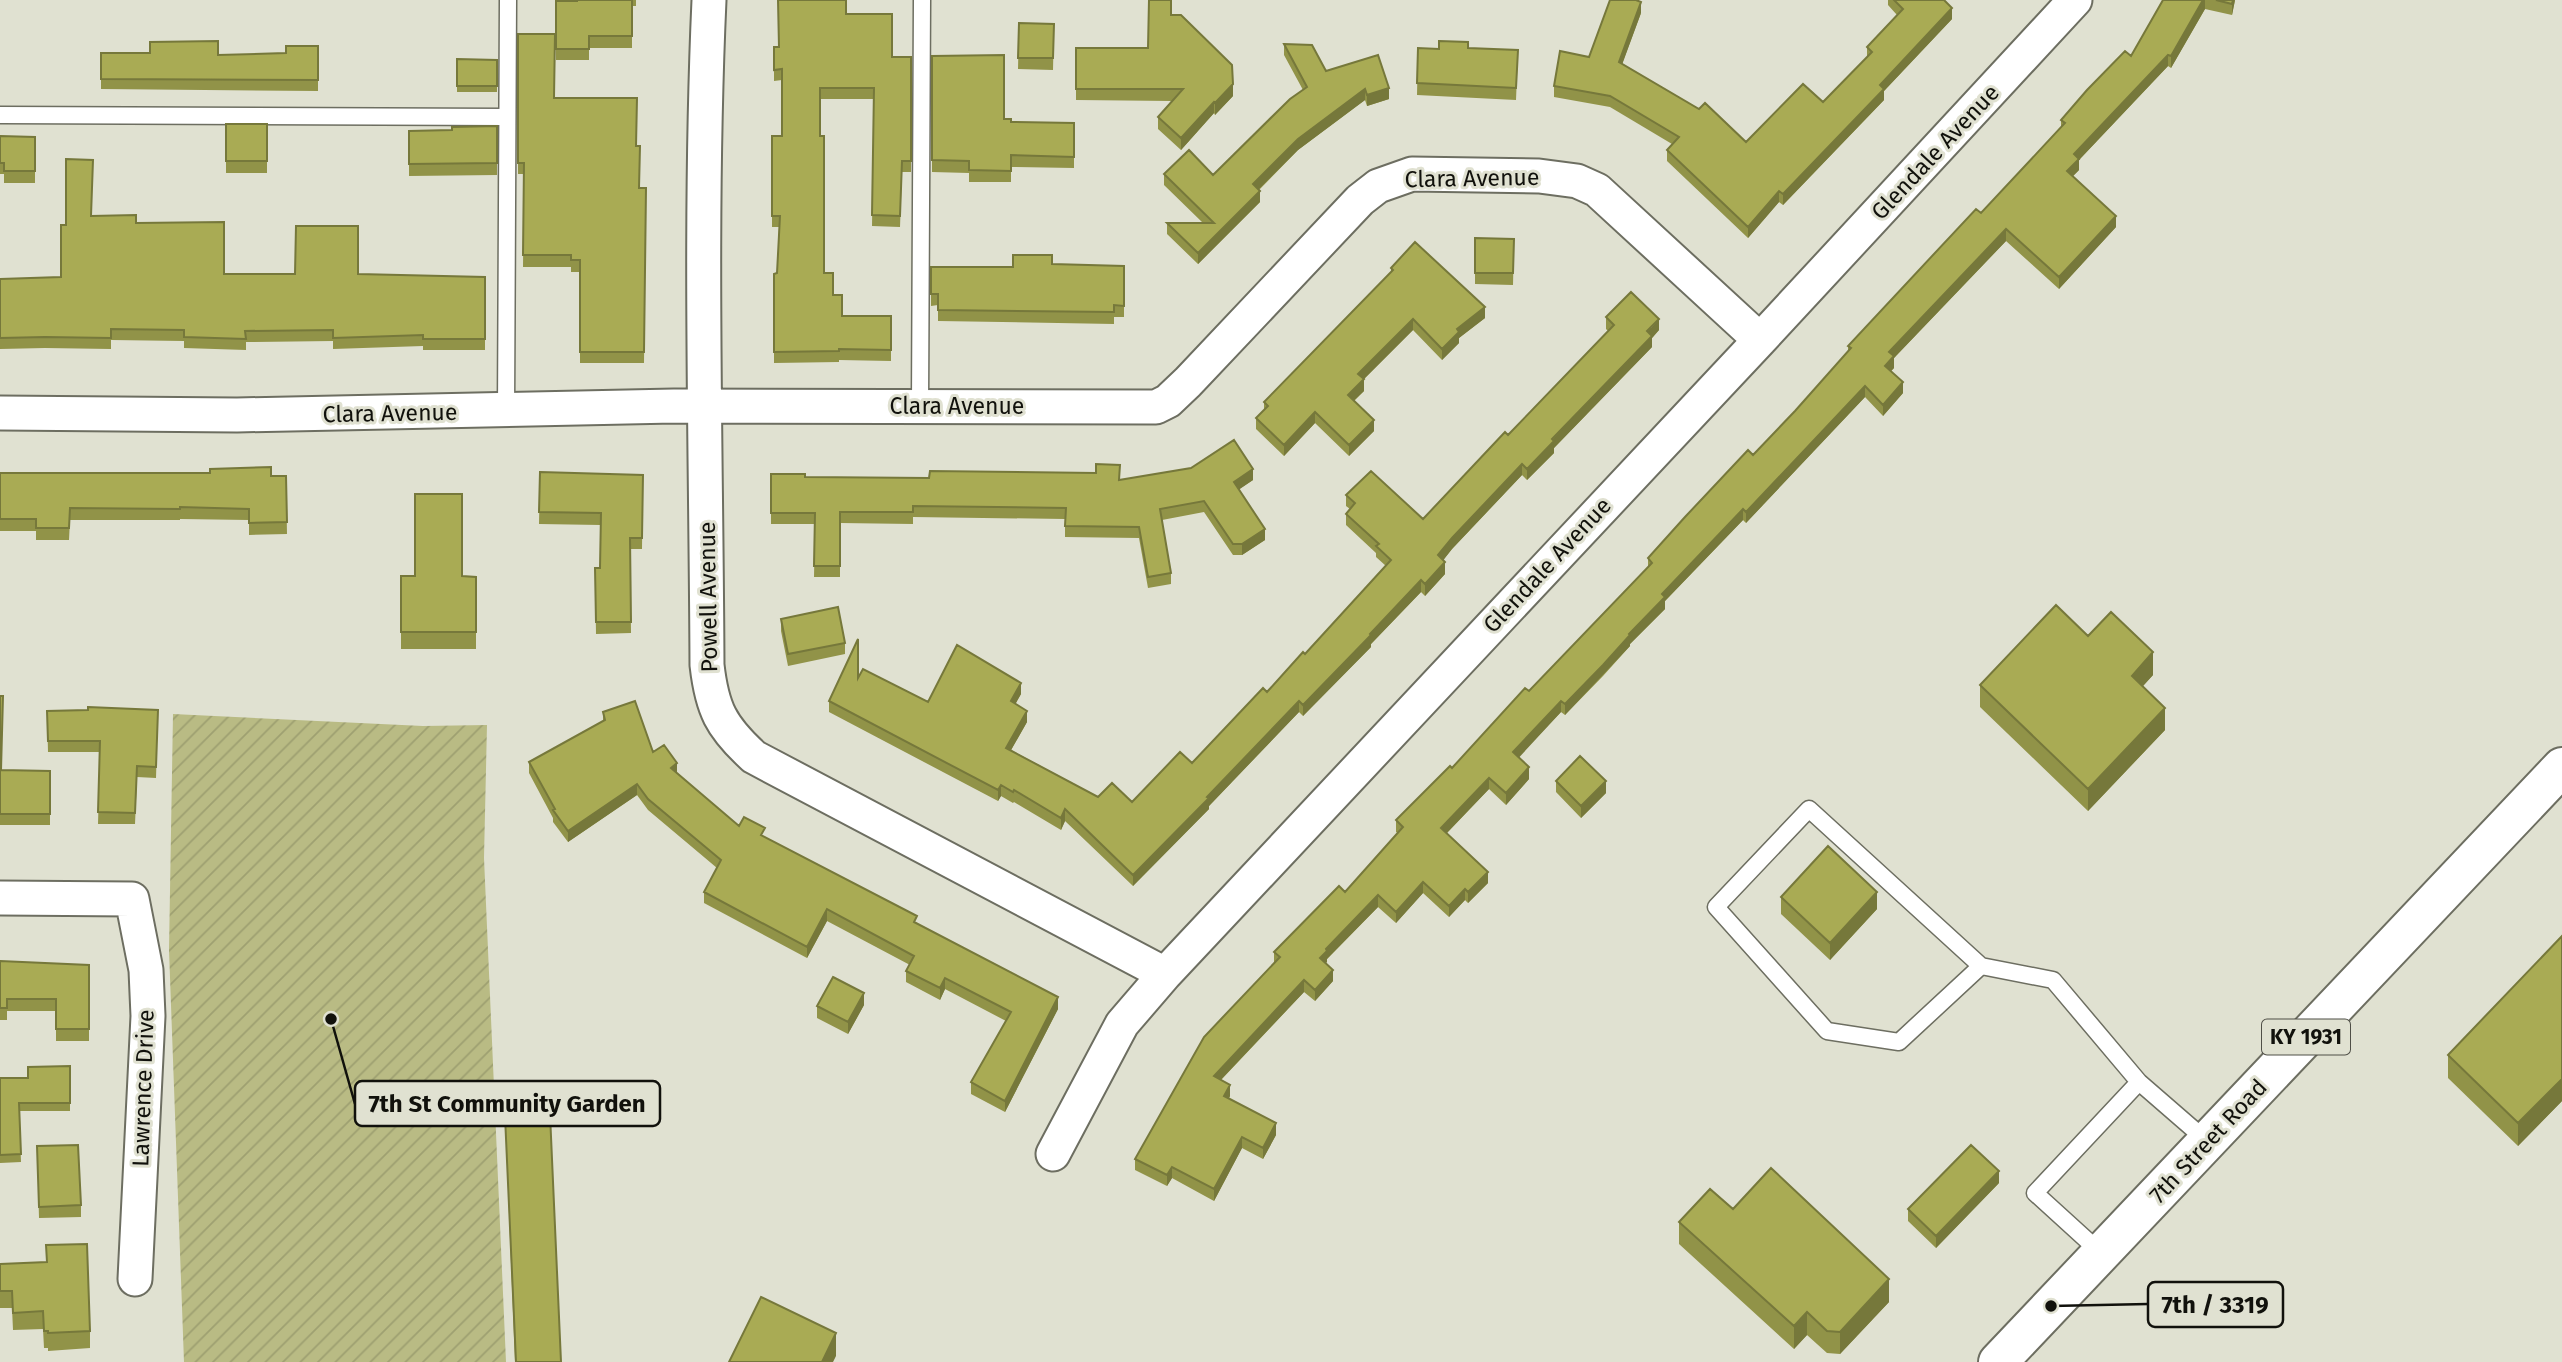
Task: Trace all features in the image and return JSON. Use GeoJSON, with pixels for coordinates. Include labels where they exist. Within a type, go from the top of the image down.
{"type":"FeatureCollection","features":[{"type":"Feature","properties":{"kind":"main road","name":"7th Street Road"},"geometry":{"type":"LineString","coordinates":[[1998,1362],[2562,767]]}},
{"type":"Feature","properties":{"kind":"street","name":"Powell Avenue"},"geometry":{"type":"LineString","coordinates":[[709,0],[702,363],[707,665],[710,695],[727,730],[754,757],[1164,974]]}},
{"type":"Feature","properties":{"kind":"street","name":"Glendale Avenue"},"geometry":{"type":"LineString","coordinates":[[1053,1154],[1122,1024],[1164,974],[1760,340],[2075,0]]}},
{"type":"Feature","properties":{"kind":"street","name":"Clara Avenue"},"geometry":{"type":"LineString","coordinates":[[0,412],[237,415],[920,405],[1156,407],[1168,401],[1360,200],[1378,186],[1412,174],[1539,176],[1577,181],[1597,190],[1760,340]]}},
{"type":"Feature","properties":{"kind":"street","name":"Lawrence Drive"},"geometry":{"type":"LineString","coordinates":[[0,898],[132,898],[146,970],[148,1016],[135,1279]]}},
{"type":"Feature","properties":{"kind":"lane"},"geometry":{"type":"LineString","coordinates":[[506,411],[508,0]]}},
{"type":"Feature","properties":{"kind":"lane"},"geometry":{"type":"LineString","coordinates":[[920,405],[922,0]]}},
{"type":"Feature","properties":{"kind":"lane"},"geometry":{"type":"LineString","coordinates":[[0,115],[507,117]]}},
{"type":"Feature","properties":{"kind":"lane"},"geometry":{"type":"LineString","coordinates":[[1981,965],[1899,1042],[1827,1031],[1716,906],[1810,809],[1981,965],[2053,980],[2140,1082],[2207,1141]]}},
{"type":"Feature","properties":{"kind":"lane"},"geometry":{"type":"LineString","coordinates":[[2101,1253],[2035,1193],[2140,1082]]}},
{"type":"Feature","properties":{"kind":"green space"},"geometry":{"type":"Polygon","coordinates":[[[173,714],[423,726],[487,725],[484,858],[506,1362],[184,1362],[169,950],[173,714]]]}},
{"type":"Feature","properties":{"kind":"building"},"geometry":{"type":"Polygon","coordinates":[[[632,0],[632,36],[589,36],[589,49],[556,49],[556,1],[632,0]]]}},
{"type":"Feature","properties":{"kind":"building"},"geometry":{"type":"Polygon","coordinates":[[[778,0],[846,0],[846,14],[892,14],[892,57],[911,57],[911,161],[902,161],[900,216],[872,215],[874,88],[820,88],[820,136],[824,136],[824,273],[833,273],[833,295],[842,295],[842,316],[891,316],[891,350],[774,352],[774,274],[777,273],[780,216],[772,216],[772,136],[782,136],[782,69],[774,70],[774,47],[779,47],[778,0]]]}},
{"type":"Feature","properties":{"kind":"building"},"geometry":{"type":"Polygon","coordinates":[[[1149,0],[1171,0],[1171,15],[1181,15],[1232,65],[1233,84],[1181,138],[1158,117],[1183,89],[1076,89],[1076,48],[1148,48],[1149,0]]]}},
{"type":"Feature","properties":{"kind":"building"},"geometry":{"type":"Polygon","coordinates":[[[1610,0],[1641,2],[1619,62],[1699,109],[1705,103],[1746,142],[1803,84],[1823,102],[1872,52],[1867,47],[1903,9],[1894,0],[1944,0],[1952,8],[1880,85],[1884,89],[1783,194],[1779,191],[1748,227],[1667,150],[1679,137],[1610,96],[1554,86],[1560,51],[1589,57],[1610,0]]]}},
{"type":"Feature","properties":{"kind":"building"},"geometry":{"type":"Polygon","coordinates":[[[2163,0],[2203,0],[2171,56],[2168,55],[2074,154],[2079,159],[2067,171],[2116,216],[2059,277],[2006,229],[1889,352],[1894,356],[1885,366],[1903,382],[1883,405],[1865,386],[1746,512],[1743,509],[1662,594],[1665,597],[1603,665],[1565,704],[1561,701],[1513,752],[1529,767],[1506,793],[1489,778],[1441,828],[1488,872],[1468,892],[1465,889],[1449,906],[1423,882],[1396,912],[1378,895],[1326,949],[1320,958],[1333,970],[1315,990],[1304,980],[1214,1076],[1230,1085],[1224,1096],[1276,1123],[1263,1148],[1242,1137],[1214,1189],[1172,1167],[1167,1175],[1135,1159],[1204,1037],[1280,957],[1274,952],[1339,886],[1345,892],[1403,827],[1396,820],[1450,766],[1452,768],[1525,688],[1529,691],[1652,563],[1648,558],[1685,517],[1748,450],[1753,455],[1795,411],[1851,348],[1848,346],[1976,209],[1981,213],[2065,123],[2061,120],[2087,90],[2125,51],[2131,56],[2163,0]]]}},
{"type":"Feature","properties":{"kind":"building"},"geometry":{"type":"Polygon","coordinates":[[[2216,0],[2233,0],[2232,4],[2216,0]]]}},
{"type":"Feature","properties":{"kind":"building"},"geometry":{"type":"Polygon","coordinates":[[[1019,23],[1054,24],[1053,58],[1018,58],[1019,23]]]}},
{"type":"Feature","properties":{"kind":"building"},"geometry":{"type":"Polygon","coordinates":[[[518,34],[555,34],[554,98],[637,98],[639,188],[646,188],[644,352],[580,352],[580,260],[571,260],[571,255],[523,255],[524,163],[518,163],[518,34]]]}},
{"type":"Feature","properties":{"kind":"building"},"geometry":{"type":"Polygon","coordinates":[[[218,41],[218,55],[286,53],[286,46],[318,46],[318,80],[101,79],[101,53],[150,53],[150,42],[218,41]]]}},
{"type":"Feature","properties":{"kind":"building"},"geometry":{"type":"Polygon","coordinates":[[[1439,41],[1468,42],[1468,48],[1518,50],[1516,88],[1417,83],[1418,48],[1439,49],[1439,41]]]}},
{"type":"Feature","properties":{"kind":"building"},"geometry":{"type":"Polygon","coordinates":[[[1284,44],[1312,45],[1326,71],[1378,55],[1389,88],[1367,95],[1365,89],[1298,139],[1253,184],[1260,191],[1198,253],[1167,223],[1214,223],[1164,174],[1189,150],[1213,175],[1290,99],[1307,87],[1284,44]]]}},
{"type":"Feature","properties":{"kind":"building"},"geometry":{"type":"Polygon","coordinates":[[[1004,55],[1004,119],[1011,119],[1011,122],[1074,123],[1074,157],[1011,155],[1011,171],[969,170],[969,161],[932,160],[932,56],[1004,55]]]}},
{"type":"Feature","properties":{"kind":"building"},"geometry":{"type":"Polygon","coordinates":[[[457,59],[497,60],[497,86],[457,86],[457,59]]]}},
{"type":"Feature","properties":{"kind":"building"},"geometry":{"type":"Polygon","coordinates":[[[226,124],[267,124],[267,161],[226,161],[226,124]]]}},
{"type":"Feature","properties":{"kind":"building"},"geometry":{"type":"Polygon","coordinates":[[[497,126],[497,163],[409,164],[409,131],[497,126]]]}},
{"type":"Feature","properties":{"kind":"building"},"geometry":{"type":"Polygon","coordinates":[[[0,136],[35,137],[35,171],[4,171],[4,163],[0,163],[0,136]]]}},
{"type":"Feature","properties":{"kind":"building"},"geometry":{"type":"Polygon","coordinates":[[[66,159],[93,160],[91,216],[136,215],[136,223],[224,222],[224,274],[295,274],[296,226],[358,226],[358,274],[485,277],[485,339],[423,339],[423,335],[333,338],[333,330],[245,331],[246,339],[184,337],[184,330],[111,329],[111,338],[0,338],[0,279],[61,277],[61,225],[66,225],[66,159]]]}},
{"type":"Feature","properties":{"kind":"building"},"geometry":{"type":"Polygon","coordinates":[[[1475,238],[1514,239],[1513,273],[1475,273],[1475,238]]]}},
{"type":"Feature","properties":{"kind":"building"},"geometry":{"type":"Polygon","coordinates":[[[1415,242],[1485,307],[1457,329],[1459,332],[1442,349],[1413,319],[1358,374],[1364,379],[1348,395],[1374,420],[1349,445],[1315,412],[1284,445],[1256,418],[1268,406],[1264,402],[1393,270],[1391,268],[1415,242]]]}},
{"type":"Feature","properties":{"kind":"building"},"geometry":{"type":"Polygon","coordinates":[[[1013,255],[1052,255],[1052,264],[1124,266],[1124,306],[1114,305],[1114,312],[938,310],[938,294],[931,294],[931,267],[1013,267],[1013,255]]]}},
{"type":"Feature","properties":{"kind":"building"},"geometry":{"type":"Polygon","coordinates":[[[1631,292],[1659,319],[1647,331],[1652,336],[1552,439],[1554,441],[1527,469],[1522,464],[1452,538],[1438,555],[1445,562],[1425,584],[1421,580],[1303,705],[1299,701],[1133,875],[1065,809],[1061,818],[1014,790],[1013,792],[1001,785],[998,790],[829,701],[858,639],[858,678],[863,669],[928,702],[957,645],[1021,683],[1011,701],[1027,711],[1006,748],[1098,797],[1112,783],[1132,802],[1180,752],[1192,763],[1263,688],[1267,692],[1303,652],[1305,654],[1391,560],[1376,546],[1379,544],[1346,514],[1355,503],[1346,495],[1371,471],[1423,519],[1505,432],[1508,435],[1614,325],[1606,317],[1631,292]]]}},
{"type":"Feature","properties":{"kind":"building"},"geometry":{"type":"Polygon","coordinates":[[[1234,440],[1253,469],[1234,482],[1265,529],[1242,544],[1233,544],[1204,501],[1160,509],[1171,573],[1148,577],[1139,527],[1065,526],[1066,508],[913,506],[913,512],[840,512],[840,566],[814,566],[815,513],[771,513],[771,474],[805,474],[805,477],[929,478],[930,471],[1096,473],[1096,464],[1120,465],[1119,480],[1191,468],[1234,440]]]}},
{"type":"Feature","properties":{"kind":"building"},"geometry":{"type":"Polygon","coordinates":[[[271,467],[271,476],[286,476],[287,522],[249,523],[249,509],[180,507],[70,508],[69,528],[36,528],[36,519],[0,519],[0,473],[210,473],[210,469],[271,467]]]}},
{"type":"Feature","properties":{"kind":"building"},"geometry":{"type":"Polygon","coordinates":[[[540,472],[643,475],[642,538],[630,538],[631,622],[596,622],[595,568],[600,568],[601,513],[539,512],[540,472]]]}},
{"type":"Feature","properties":{"kind":"building"},"geometry":{"type":"Polygon","coordinates":[[[415,494],[462,494],[462,576],[476,577],[476,632],[401,632],[401,576],[415,576],[415,494]]]}},
{"type":"Feature","properties":{"kind":"building"},"geometry":{"type":"Polygon","coordinates":[[[2056,605],[2088,636],[2111,612],[2153,652],[2132,676],[2165,708],[2088,789],[1980,685],[2056,605]]]}},
{"type":"Feature","properties":{"kind":"building"},"geometry":{"type":"Polygon","coordinates":[[[838,607],[845,643],[788,654],[781,619],[838,607]]]}},
{"type":"Feature","properties":{"kind":"building"},"geometry":{"type":"Polygon","coordinates":[[[0,696],[3,696],[1,770],[50,771],[50,814],[0,814],[0,696]]]}},
{"type":"Feature","properties":{"kind":"building"},"geometry":{"type":"Polygon","coordinates":[[[635,701],[653,752],[664,745],[677,763],[671,768],[739,826],[744,817],[765,828],[761,835],[917,916],[914,922],[1058,997],[1005,1101],[971,1082],[1011,1012],[945,978],[940,988],[906,971],[914,956],[827,909],[807,947],[704,892],[721,860],[648,799],[637,784],[568,831],[553,810],[555,809],[529,762],[605,720],[603,712],[635,701]]]}},
{"type":"Feature","properties":{"kind":"building"},"geometry":{"type":"Polygon","coordinates":[[[88,707],[158,710],[156,767],[137,766],[135,813],[98,812],[100,741],[48,741],[47,711],[88,710],[88,707]]]}},
{"type":"Feature","properties":{"kind":"building"},"geometry":{"type":"Polygon","coordinates":[[[1580,756],[1606,781],[1581,806],[1556,781],[1580,756]]]}},
{"type":"Feature","properties":{"kind":"building"},"geometry":{"type":"Polygon","coordinates":[[[1828,846],[1877,892],[1830,943],[1781,897],[1828,846]]]}},
{"type":"Feature","properties":{"kind":"building"},"geometry":{"type":"Polygon","coordinates":[[[2562,936],[2562,1079],[2518,1123],[2448,1055],[2562,936]]]}},
{"type":"Feature","properties":{"kind":"building"},"geometry":{"type":"Polygon","coordinates":[[[0,961],[89,965],[89,1029],[56,1029],[56,999],[7,999],[7,1008],[0,1008],[0,961]]]}},
{"type":"Feature","properties":{"kind":"building"},"geometry":{"type":"Polygon","coordinates":[[[833,977],[864,993],[848,1022],[817,1006],[833,977]]]}},
{"type":"Feature","properties":{"kind":"building"},"geometry":{"type":"Polygon","coordinates":[[[70,1066],[70,1103],[19,1103],[21,1154],[0,1155],[0,1078],[28,1078],[28,1067],[70,1066]]]}},
{"type":"Feature","properties":{"kind":"building"},"geometry":{"type":"Polygon","coordinates":[[[550,1114],[561,1362],[516,1362],[505,1116],[550,1114]]]}},
{"type":"Feature","properties":{"kind":"building"},"geometry":{"type":"Polygon","coordinates":[[[78,1145],[81,1205],[39,1207],[37,1146],[78,1145]]]}},
{"type":"Feature","properties":{"kind":"building"},"geometry":{"type":"Polygon","coordinates":[[[1971,1145],[1999,1171],[1936,1236],[1908,1209],[1971,1145]]]}},
{"type":"Feature","properties":{"kind":"building"},"geometry":{"type":"Polygon","coordinates":[[[1771,1168],[1889,1279],[1840,1332],[1827,1331],[1807,1312],[1794,1326],[1679,1222],[1710,1189],[1733,1209],[1771,1168]]]}},
{"type":"Feature","properties":{"kind":"building"},"geometry":{"type":"Polygon","coordinates":[[[87,1244],[90,1331],[48,1333],[44,1331],[43,1311],[13,1313],[12,1291],[0,1291],[0,1264],[47,1262],[46,1245],[87,1244]]]}},
{"type":"Feature","properties":{"kind":"building"},"geometry":{"type":"Polygon","coordinates":[[[761,1297],[836,1333],[822,1362],[729,1362],[761,1297]]]}},
{"type":"Feature","properties":{"kind":"place","name":"7th St Community Garden"},"geometry":{"type":"Point","coordinates":[331,1019]}},
{"type":"Feature","properties":{"kind":"place","name":"7th / 3319"},"geometry":{"type":"Point","coordinates":[2051,1306]}}]}
